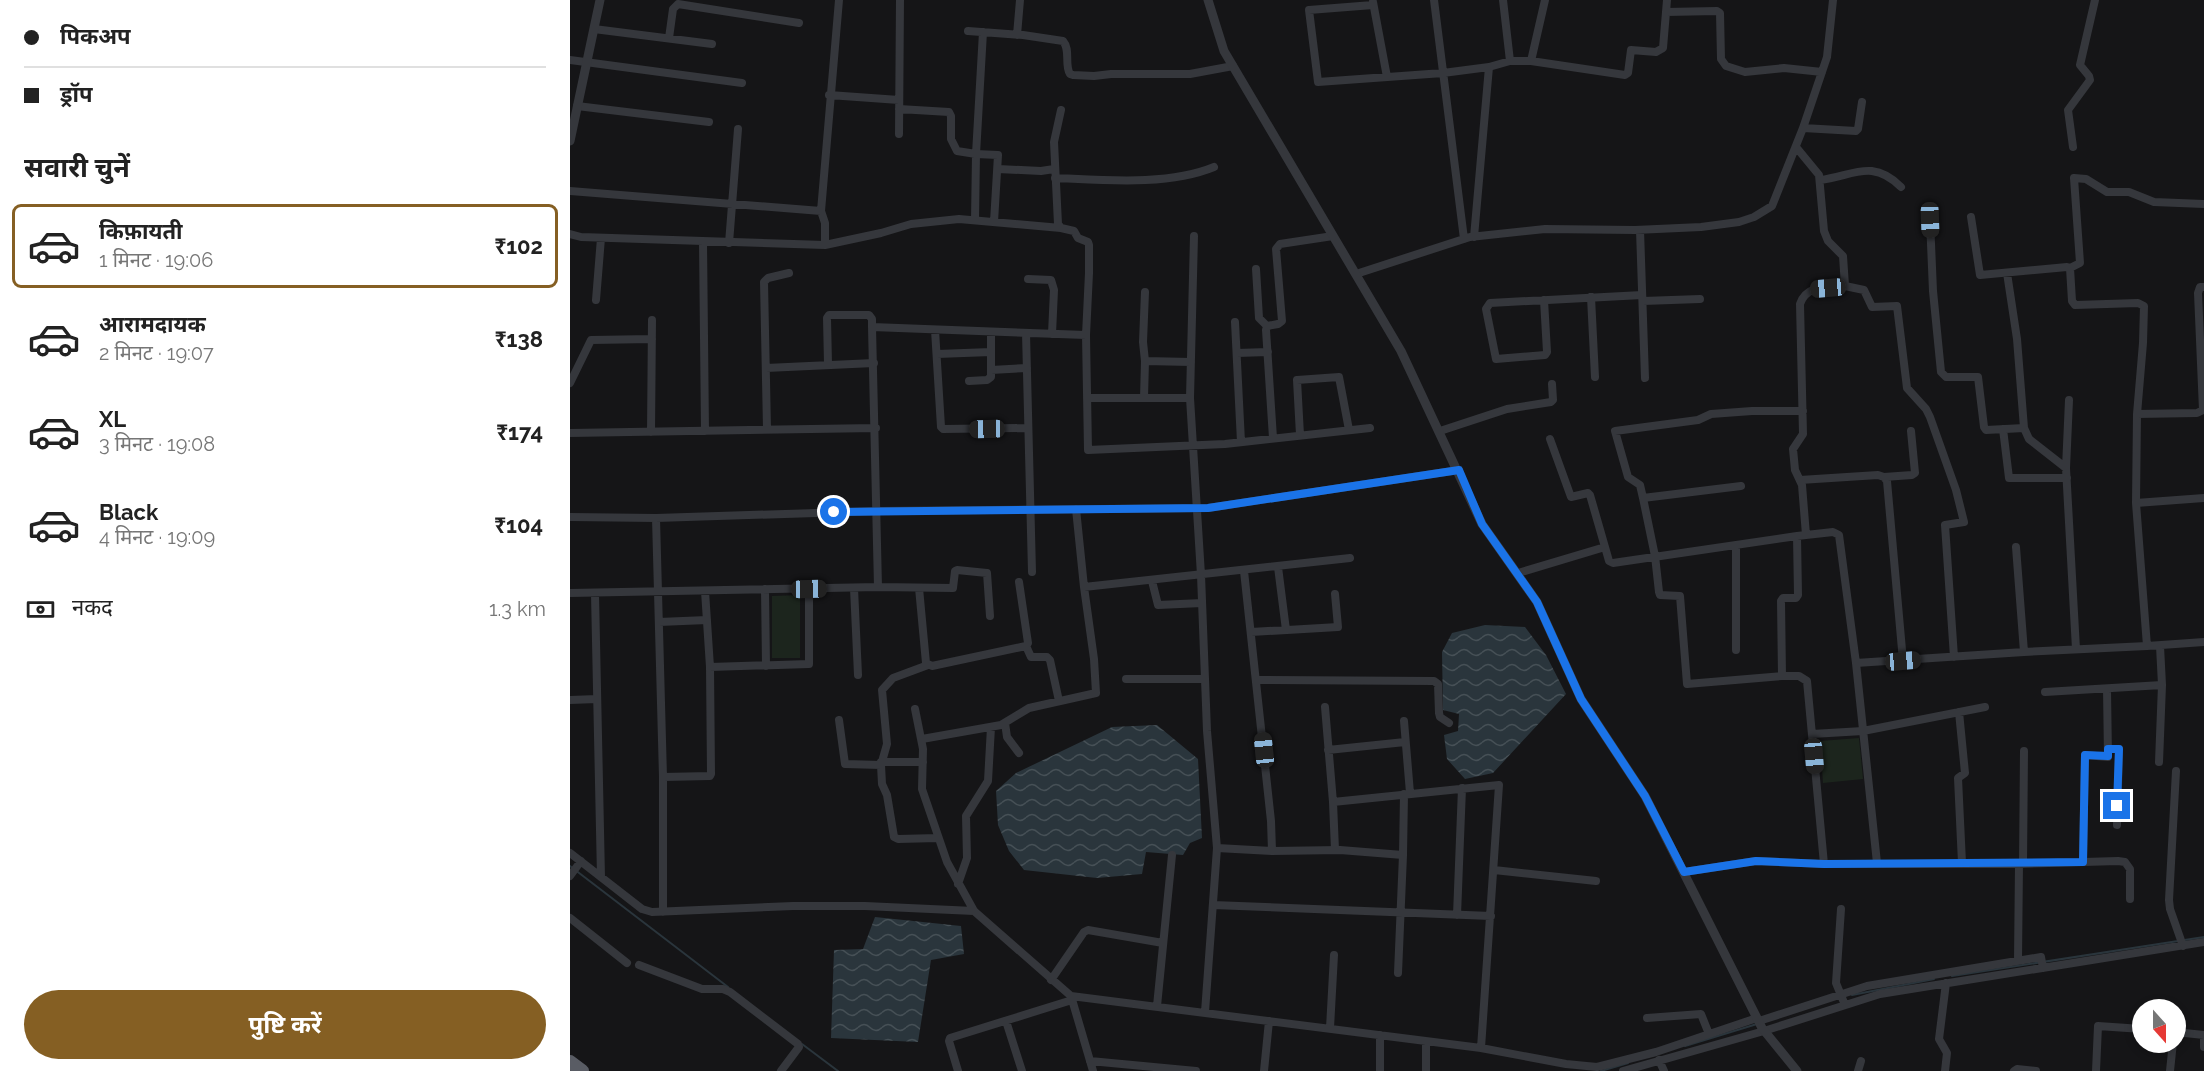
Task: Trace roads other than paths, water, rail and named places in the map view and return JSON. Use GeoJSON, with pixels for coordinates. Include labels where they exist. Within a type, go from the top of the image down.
{"type":"FeatureCollection","features":[{"type":"Feature","properties":{"kind":"highway"},"geometry":{"type":"LineString","coordinates":[[570,1062],[582,1071]]}},
{"type":"Feature","properties":{"kind":"street"},"geometry":{"type":"LineString","coordinates":[[570,141],[600,0]]}},
{"type":"Feature","properties":{"kind":"street"},"geometry":{"type":"LineString","coordinates":[[825,245],[825,224],[821,211],[838,0]]}},
{"type":"Feature","properties":{"kind":"street"},"geometry":{"type":"LineString","coordinates":[[899,134],[900,0]]}},
{"type":"Feature","properties":{"kind":"street"},"geometry":{"type":"LineString","coordinates":[[1017,35],[1020,0]]}},
{"type":"Feature","properties":{"kind":"street"},"geometry":{"type":"LineString","coordinates":[[1208,0],[1224,51],[1401,351],[1459,470],[1482,524],[1537,602],[1581,699],[1645,796],[1760,1024],[1797,1071]]}},
{"type":"Feature","properties":{"kind":"street"},"geometry":{"type":"LineString","coordinates":[[1434,0],[1464,239]]}},
{"type":"Feature","properties":{"kind":"street"},"geometry":{"type":"LineString","coordinates":[[1503,0],[1510,61]]}},
{"type":"Feature","properties":{"kind":"street"},"geometry":{"type":"LineString","coordinates":[[1531,61],[1545,0]]}},
{"type":"Feature","properties":{"kind":"street"},"geometry":{"type":"LineString","coordinates":[[1387,77],[1373,2],[1310,10],[1317,80],[1321,83],[1443,73],[1489,67],[1510,61],[1531,61],[1624,75],[1628,73],[1631,50],[1656,52],[1663,48],[1667,0]]}},
{"type":"Feature","properties":{"kind":"street"},"geometry":{"type":"LineString","coordinates":[[2073,147],[2068,110],[2090,80],[2080,65],[2095,0]]}},
{"type":"Feature","properties":{"kind":"street"},"geometry":{"type":"LineString","coordinates":[[1356,274],[1474,237],[1545,228],[1640,230],[1738,222],[1764,212],[1772,206],[1796,147],[1827,57],[1830,2]]}},
{"type":"Feature","properties":{"kind":"street"},"geometry":{"type":"LineString","coordinates":[[669,39],[673,9],[678,4],[799,23]]}},
{"type":"Feature","properties":{"kind":"street"},"geometry":{"type":"LineString","coordinates":[[1666,12],[1717,11],[1720,14],[1720,59],[1726,66],[1745,72],[1784,68],[1822,72]]}},
{"type":"Feature","properties":{"kind":"street"},"geometry":{"type":"LineString","coordinates":[[594,28],[712,44]]}},
{"type":"Feature","properties":{"kind":"street"},"geometry":{"type":"LineString","coordinates":[[968,30],[1063,41],[1067,47],[1067,69],[1073,75],[1190,74],[1233,66]]}},
{"type":"Feature","properties":{"kind":"street"},"geometry":{"type":"LineString","coordinates":[[975,220],[977,106],[983,32]]}},
{"type":"Feature","properties":{"kind":"street"},"geometry":{"type":"LineString","coordinates":[[570,60],[742,83]]}},
{"type":"Feature","properties":{"kind":"street"},"geometry":{"type":"LineString","coordinates":[[1474,237],[1489,67]]}},
{"type":"Feature","properties":{"kind":"street"},"geometry":{"type":"LineString","coordinates":[[829,95],[900,100]]}},
{"type":"Feature","properties":{"kind":"street"},"geometry":{"type":"LineString","coordinates":[[1803,128],[1856,131],[1862,102]]}},
{"type":"Feature","properties":{"kind":"street"},"geometry":{"type":"LineString","coordinates":[[578,106],[709,122]]}},
{"type":"Feature","properties":{"kind":"street"},"geometry":{"type":"LineString","coordinates":[[899,109],[949,112],[951,139],[957,151],[998,155],[994,222]]}},
{"type":"Feature","properties":{"kind":"street"},"geometry":{"type":"LineString","coordinates":[[1061,110],[1054,142],[1058,224],[1061,228]]}},
{"type":"Feature","properties":{"kind":"street"},"geometry":{"type":"LineString","coordinates":[[729,243],[738,129]]}},
{"type":"Feature","properties":{"kind":"street"},"geometry":{"type":"LineString","coordinates":[[1796,147],[1818,171],[1824,231],[1828,241],[1843,256],[1845,286]]}},
{"type":"Feature","properties":{"kind":"street"},"geometry":{"type":"LineString","coordinates":[[1055,178],[1154,179],[1194,175],[1214,167]]}},
{"type":"Feature","properties":{"kind":"street"},"geometry":{"type":"LineString","coordinates":[[998,169],[1041,171],[1054,169]]}},
{"type":"Feature","properties":{"kind":"street"},"geometry":{"type":"LineString","coordinates":[[1820,180],[1867,170],[1886,174],[1901,187]]}},
{"type":"Feature","properties":{"kind":"street"},"geometry":{"type":"LineString","coordinates":[[1971,217],[1980,275],[2070,268],[2080,263],[2074,178],[2086,179],[2107,192],[2135,193],[2154,202],[2204,204]]}},
{"type":"Feature","properties":{"kind":"street"},"geometry":{"type":"LineString","coordinates":[[570,191],[821,211]]}},
{"type":"Feature","properties":{"kind":"street"},"geometry":{"type":"LineString","coordinates":[[570,234],[601,238],[825,245],[914,223],[959,219],[1074,231],[1089,245],[1086,335],[1088,448],[1090,450],[1193,446],[1370,428]]}},
{"type":"Feature","properties":{"kind":"street"},"geometry":{"type":"LineString","coordinates":[[1930,220],[1933,291],[1941,372],[1946,377],[1978,377],[1984,427],[1988,430],[2024,428]]}},
{"type":"Feature","properties":{"kind":"street"},"geometry":{"type":"LineString","coordinates":[[1640,230],[1646,378]]}},
{"type":"Feature","properties":{"kind":"street"},"geometry":{"type":"LineString","coordinates":[[1194,236],[1190,398],[1201,575],[1206,732],[1217,848],[1205,1012]]}},
{"type":"Feature","properties":{"kind":"street"},"geometry":{"type":"LineString","coordinates":[[1267,326],[1282,321],[1277,247],[1280,244],[1333,236]]}},
{"type":"Feature","properties":{"kind":"street"},"geometry":{"type":"LineString","coordinates":[[596,300],[601,238]]}},
{"type":"Feature","properties":{"kind":"street"},"geometry":{"type":"LineString","coordinates":[[703,242],[705,430]]}},
{"type":"Feature","properties":{"kind":"street"},"geometry":{"type":"LineString","coordinates":[[2070,268],[2072,301],[2075,305],[2138,303],[2144,306],[2137,414],[2136,502],[2147,646]]}},
{"type":"Feature","properties":{"kind":"street"},"geometry":{"type":"LineString","coordinates":[[1256,269],[1259,318],[1267,326],[1273,438]]}},
{"type":"Feature","properties":{"kind":"street"},"geometry":{"type":"LineString","coordinates":[[767,429],[764,282],[768,278],[789,273]]}},
{"type":"Feature","properties":{"kind":"street"},"geometry":{"type":"LineString","coordinates":[[2007,273],[2017,339],[2024,428],[2030,439],[2066,468]]}},
{"type":"Feature","properties":{"kind":"street"},"geometry":{"type":"LineString","coordinates":[[1028,279],[1051,280],[1054,290],[1052,334]]}},
{"type":"Feature","properties":{"kind":"street"},"geometry":{"type":"LineString","coordinates":[[1782,676],[1781,601],[1783,598],[1796,598],[1798,595],[1802,536],[1800,480],[1795,470],[1793,449],[1803,437],[1800,317],[1803,296],[1811,290],[1845,286],[1863,290],[1872,308],[1897,306],[1907,388],[1926,409],[1930,417],[1956,490],[1964,522],[1945,525],[1954,657]]}},
{"type":"Feature","properties":{"kind":"street"},"geometry":{"type":"LineString","coordinates":[[2137,414],[2197,413],[2203,410],[2198,293],[2200,287],[2204,287]]}},
{"type":"Feature","properties":{"kind":"street"},"geometry":{"type":"LineString","coordinates":[[1143,398],[1145,292]]}},
{"type":"Feature","properties":{"kind":"street"},"geometry":{"type":"LineString","coordinates":[[1591,297],[1595,377]]}},
{"type":"Feature","properties":{"kind":"street"},"geometry":{"type":"LineString","coordinates":[[1544,300],[1547,352],[1545,355],[1496,359],[1487,304],[1544,300],[1591,297],[1700,299]]}},
{"type":"Feature","properties":{"kind":"street"},"geometry":{"type":"LineString","coordinates":[[828,364],[827,315],[869,315],[872,319],[874,363],[878,587]]}},
{"type":"Feature","properties":{"kind":"street"},"geometry":{"type":"LineString","coordinates":[[651,432],[652,320]]}},
{"type":"Feature","properties":{"kind":"street"},"geometry":{"type":"LineString","coordinates":[[1235,322],[1241,442]]}},
{"type":"Feature","properties":{"kind":"street"},"geometry":{"type":"LineString","coordinates":[[872,327],[1086,335]]}},
{"type":"Feature","properties":{"kind":"street"},"geometry":{"type":"LineString","coordinates":[[935,330],[941,427],[943,429],[1029,428]]}},
{"type":"Feature","properties":{"kind":"street"},"geometry":{"type":"LineString","coordinates":[[969,381],[987,380],[991,377],[991,332]]}},
{"type":"Feature","properties":{"kind":"street"},"geometry":{"type":"LineString","coordinates":[[1026,333],[1032,572]]}},
{"type":"Feature","properties":{"kind":"street"},"geometry":{"type":"LineString","coordinates":[[570,383],[591,340],[652,339]]}},
{"type":"Feature","properties":{"kind":"street"},"geometry":{"type":"LineString","coordinates":[[937,354],[991,352]]}},
{"type":"Feature","properties":{"kind":"street"},"geometry":{"type":"LineString","coordinates":[[1237,353],[1268,352]]}},
{"type":"Feature","properties":{"kind":"street"},"geometry":{"type":"LineString","coordinates":[[1145,361],[1191,362]]}},
{"type":"Feature","properties":{"kind":"street"},"geometry":{"type":"LineString","coordinates":[[766,368],[874,363]]}},
{"type":"Feature","properties":{"kind":"street"},"geometry":{"type":"LineString","coordinates":[[991,370],[1027,368]]}},
{"type":"Feature","properties":{"kind":"street"},"geometry":{"type":"LineString","coordinates":[[1300,435],[1297,380],[1339,377],[1349,430]]}},
{"type":"Feature","properties":{"kind":"street"},"geometry":{"type":"LineString","coordinates":[[1440,431],[1507,410],[1551,402],[1553,399],[1552,384]]}},
{"type":"Feature","properties":{"kind":"street"},"geometry":{"type":"LineString","coordinates":[[1087,398],[1190,398]]}},
{"type":"Feature","properties":{"kind":"street"},"geometry":{"type":"LineString","coordinates":[[2069,400],[2066,468],[2076,649]]}},
{"type":"Feature","properties":{"kind":"street"},"geometry":{"type":"LineString","coordinates":[[1803,411],[1770,410],[1711,414],[1698,420],[1615,431],[1628,477],[1640,485],[1655,556],[1659,594],[1680,596],[1687,684],[1782,676],[1799,676],[1808,681],[1824,864]]}},
{"type":"Feature","properties":{"kind":"street"},"geometry":{"type":"LineString","coordinates":[[570,433],[876,428]]}},
{"type":"Feature","properties":{"kind":"street"},"geometry":{"type":"LineString","coordinates":[[2003,429],[2009,478],[2067,478]]}},
{"type":"Feature","properties":{"kind":"street"},"geometry":{"type":"LineString","coordinates":[[1800,480],[1914,474],[1911,431]]}},
{"type":"Feature","properties":{"kind":"street"},"geometry":{"type":"LineString","coordinates":[[1550,439],[1571,497],[1588,493],[1590,495],[1611,563],[1833,532],[1839,535],[1856,663],[1877,863]]}},
{"type":"Feature","properties":{"kind":"street"},"geometry":{"type":"LineString","coordinates":[[570,517],[656,518],[878,511],[1208,508],[1459,470]]}},
{"type":"Feature","properties":{"kind":"street"},"geometry":{"type":"LineString","coordinates":[[1884,477],[1887,482],[1903,661]]}},
{"type":"Feature","properties":{"kind":"street"},"geometry":{"type":"LineString","coordinates":[[1643,498],[1742,486]]}},
{"type":"Feature","properties":{"kind":"street"},"geometry":{"type":"LineString","coordinates":[[2136,502],[2204,498]]}},
{"type":"Feature","properties":{"kind":"street"},"geometry":{"type":"LineString","coordinates":[[922,739],[991,727],[1005,723],[1029,708],[1093,695],[1097,692],[1076,509]]}},
{"type":"Feature","properties":{"kind":"street"},"geometry":{"type":"LineString","coordinates":[[656,518],[663,777],[663,912]]}},
{"type":"Feature","properties":{"kind":"street"},"geometry":{"type":"LineString","coordinates":[[1736,545],[1736,651]]}},
{"type":"Feature","properties":{"kind":"street"},"geometry":{"type":"LineString","coordinates":[[2016,547],[2024,652]]}},
{"type":"Feature","properties":{"kind":"street"},"geometry":{"type":"LineString","coordinates":[[1518,573],[1605,548]]}},
{"type":"Feature","properties":{"kind":"street"},"geometry":{"type":"LineString","coordinates":[[1084,587],[1350,558]]}},
{"type":"Feature","properties":{"kind":"street"},"geometry":{"type":"LineString","coordinates":[[1278,567],[1286,630]]}},
{"type":"Feature","properties":{"kind":"street"},"geometry":{"type":"LineString","coordinates":[[570,593],[878,587],[954,588],[956,571],[987,573],[990,616]]}},
{"type":"Feature","properties":{"kind":"street"},"geometry":{"type":"LineString","coordinates":[[1244,571],[1271,821],[1272,851]]}},
{"type":"Feature","properties":{"kind":"street"},"geometry":{"type":"LineString","coordinates":[[1152,581],[1158,605],[1202,603]]}},
{"type":"Feature","properties":{"kind":"street"},"geometry":{"type":"LineString","coordinates":[[1019,582],[1028,643],[1026,646],[1031,657],[1047,657],[1050,660],[1059,702]]}},
{"type":"Feature","properties":{"kind":"street"},"geometry":{"type":"LineString","coordinates":[[854,588],[858,675]]}},
{"type":"Feature","properties":{"kind":"street"},"geometry":{"type":"LineString","coordinates":[[919,588],[928,665]]}},
{"type":"Feature","properties":{"kind":"street"},"geometry":{"type":"LineString","coordinates":[[765,589],[766,666]]}},
{"type":"Feature","properties":{"kind":"street"},"geometry":{"type":"LineString","coordinates":[[710,667],[809,664],[809,589]]}},
{"type":"Feature","properties":{"kind":"street"},"geometry":{"type":"LineString","coordinates":[[663,777],[711,775],[710,667],[705,591]]}},
{"type":"Feature","properties":{"kind":"street"},"geometry":{"type":"LineString","coordinates":[[595,594],[601,877]]}},
{"type":"Feature","properties":{"kind":"street"},"geometry":{"type":"LineString","coordinates":[[1251,632],[1338,627],[1335,594]]}},
{"type":"Feature","properties":{"kind":"street"},"geometry":{"type":"LineString","coordinates":[[659,622],[708,620]]}},
{"type":"Feature","properties":{"kind":"street"},"geometry":{"type":"LineString","coordinates":[[1856,663],[2204,642]]}},
{"type":"Feature","properties":{"kind":"street"},"geometry":{"type":"LineString","coordinates":[[938,838],[898,839],[894,837],[887,795],[882,784],[881,764],[887,744],[882,690],[893,678],[928,665],[1026,646]]}},
{"type":"Feature","properties":{"kind":"street"},"geometry":{"type":"LineString","coordinates":[[2159,762],[2162,685],[2160,646]]}},
{"type":"Feature","properties":{"kind":"street"},"geometry":{"type":"LineString","coordinates":[[1126,679],[1205,679]]}},
{"type":"Feature","properties":{"kind":"street"},"geometry":{"type":"LineString","coordinates":[[1256,680],[1434,681],[1438,684],[1440,717],[1449,723]]}},
{"type":"Feature","properties":{"kind":"street"},"geometry":{"type":"LineString","coordinates":[[2045,692],[2162,685]]}},
{"type":"Feature","properties":{"kind":"street"},"geometry":{"type":"LineString","coordinates":[[2083,862],[2085,755],[2108,756],[2107,689]]}},
{"type":"Feature","properties":{"kind":"street"},"geometry":{"type":"LineString","coordinates":[[570,700],[597,699]]}},
{"type":"Feature","properties":{"kind":"street"},"geometry":{"type":"LineString","coordinates":[[1324,707],[1335,850]]}},
{"type":"Feature","properties":{"kind":"street"},"geometry":{"type":"LineString","coordinates":[[1812,734],[1863,731],[1985,707]]}},
{"type":"Feature","properties":{"kind":"street"},"geometry":{"type":"LineString","coordinates":[[915,709],[922,739],[922,789],[947,862],[974,911],[1072,998],[1093,1071]]}},
{"type":"Feature","properties":{"kind":"street"},"geometry":{"type":"LineString","coordinates":[[1959,712],[1965,773],[1958,778],[1962,863]]}},
{"type":"Feature","properties":{"kind":"street"},"geometry":{"type":"LineString","coordinates":[[839,720],[845,764],[923,762]]}},
{"type":"Feature","properties":{"kind":"street"},"geometry":{"type":"LineString","coordinates":[[1398,973],[1407,794],[1404,721]]}},
{"type":"Feature","properties":{"kind":"street"},"geometry":{"type":"LineString","coordinates":[[1005,723],[1007,737],[1019,753]]}},
{"type":"Feature","properties":{"kind":"street"},"geometry":{"type":"LineString","coordinates":[[958,884],[967,858],[966,816],[988,781],[991,727]]}},
{"type":"Feature","properties":{"kind":"street"},"geometry":{"type":"LineString","coordinates":[[1328,750],[1405,742]]}},
{"type":"Feature","properties":{"kind":"street"},"geometry":{"type":"LineString","coordinates":[[2108,749],[2119,749],[2117,825]]}},
{"type":"Feature","properties":{"kind":"street"},"geometry":{"type":"LineString","coordinates":[[2018,960],[2024,751]]}},
{"type":"Feature","properties":{"kind":"street"},"geometry":{"type":"LineString","coordinates":[[2176,771],[2169,900],[2182,942]]}},
{"type":"Feature","properties":{"kind":"street"},"geometry":{"type":"LineString","coordinates":[[1333,802],[1499,786],[1481,1048]]}},
{"type":"Feature","properties":{"kind":"street"},"geometry":{"type":"LineString","coordinates":[[1457,915],[1462,788]]}},
{"type":"Feature","properties":{"kind":"street"},"geometry":{"type":"LineString","coordinates":[[1217,848],[1272,851],[1335,850],[1403,855]]}},
{"type":"Feature","properties":{"kind":"street"},"geometry":{"type":"LineString","coordinates":[[570,854],[575,869],[601,877],[642,909],[652,912],[793,906],[865,906],[974,911]]}},
{"type":"Feature","properties":{"kind":"street"},"geometry":{"type":"LineString","coordinates":[[1156,1006],[1172,855]]}},
{"type":"Feature","properties":{"kind":"street"},"geometry":{"type":"LineString","coordinates":[[1684,872],[1756,861],[1824,864],[2125,862],[2130,869],[2130,899]]}},
{"type":"Feature","properties":{"kind":"street"},"geometry":{"type":"LineString","coordinates":[[1494,870],[1596,881]]}},
{"type":"Feature","properties":{"kind":"street"},"geometry":{"type":"LineString","coordinates":[[1213,905],[1491,916]]}},
{"type":"Feature","properties":{"kind":"street"},"geometry":{"type":"LineString","coordinates":[[1841,909],[1836,983],[1843,999]]}},
{"type":"Feature","properties":{"kind":"street"},"geometry":{"type":"LineString","coordinates":[[570,918],[627,963]]}},
{"type":"Feature","properties":{"kind":"street"},"geometry":{"type":"LineString","coordinates":[[1051,980],[1084,932],[1088,930],[1163,943]]}},
{"type":"Feature","properties":{"kind":"street"},"geometry":{"type":"LineString","coordinates":[[958,1071],[950,1038],[1072,998],[1330,1028],[1481,1048],[1566,1064],[1597,1067],[1656,1052],[1709,1034],[1760,1024],[1843,999],[2182,942],[2204,942]]}},
{"type":"Feature","properties":{"kind":"street"},"geometry":{"type":"LineString","coordinates":[[1330,1028],[1334,955]]}},
{"type":"Feature","properties":{"kind":"street"},"geometry":{"type":"LineString","coordinates":[[1623,1071],[1760,1024],[1910,978],[2018,960],[2043,964]]}},
{"type":"Feature","properties":{"kind":"street"},"geometry":{"type":"LineString","coordinates":[[639,965],[702,989],[723,989],[730,992],[798,1044],[799,1047],[781,1071]]}},
{"type":"Feature","properties":{"kind":"street"},"geometry":{"type":"LineString","coordinates":[[1945,1071],[1947,1053],[1939,1039],[1946,983]]}},
{"type":"Feature","properties":{"kind":"street"},"geometry":{"type":"LineString","coordinates":[[1647,1018],[1701,1014],[1709,1034]]}},
{"type":"Feature","properties":{"kind":"street"},"geometry":{"type":"LineString","coordinates":[[1264,1071],[1269,1020]]}},
{"type":"Feature","properties":{"kind":"street"},"geometry":{"type":"LineString","coordinates":[[1006,1021],[1022,1071]]}},
{"type":"Feature","properties":{"kind":"street"},"geometry":{"type":"LineString","coordinates":[[2096,1071],[2098,1026],[2132,1028]]}},
{"type":"Feature","properties":{"kind":"street"},"geometry":{"type":"LineString","coordinates":[[2186,1033],[2204,1035]]}},
{"type":"Feature","properties":{"kind":"street"},"geometry":{"type":"LineString","coordinates":[[1380,1035],[1380,1071]]}},
{"type":"Feature","properties":{"kind":"street"},"geometry":{"type":"LineString","coordinates":[[2204,1040],[2204,1047]]}},
{"type":"Feature","properties":{"kind":"street"},"geometry":{"type":"LineString","coordinates":[[1426,1041],[1426,1071]]}},
{"type":"Feature","properties":{"kind":"street"},"geometry":{"type":"LineString","coordinates":[[2170,1071],[2172,1053]]}},
{"type":"Feature","properties":{"kind":"street"},"geometry":{"type":"LineString","coordinates":[[954,1058],[954,1071]]}},
{"type":"Feature","properties":{"kind":"street"},"geometry":{"type":"LineString","coordinates":[[1659,1060],[1664,1071]]}},
{"type":"Feature","properties":{"kind":"street"},"geometry":{"type":"LineString","coordinates":[[1090,1061],[1196,1071]]}},
{"type":"Feature","properties":{"kind":"street"},"geometry":{"type":"LineString","coordinates":[[1858,1071],[1862,1061]]}},
{"type":"Feature","properties":{"kind":"street"},"geometry":{"type":"LineString","coordinates":[[2014,1071],[2017,1069],[2036,1071]]}},
{"type":"Feature","properties":{"kind":"water"},"geometry":{"type":"Polygon","coordinates":[[[1485,625],[1525,627],[1546,655],[1566,694],[1493,773],[1465,779],[1447,759],[1444,735],[1458,731],[1459,714],[1443,710],[1442,652],[1452,633],[1485,625]]]}},
{"type":"Feature","properties":{"kind":"water"},"geometry":{"type":"Polygon","coordinates":[[[1157,725],[1198,759],[1202,838],[1190,843],[1183,855],[1146,852],[1142,874],[1097,878],[1024,870],[1009,851],[998,825],[996,791],[1016,773],[1112,727],[1157,725]]]}},
{"type":"Feature","properties":{"kind":"water"},"geometry":{"type":"Polygon","coordinates":[[[875,917],[961,926],[964,954],[931,960],[918,1042],[831,1038],[834,950],[863,949],[875,917]]]}},
{"type":"Feature","properties":{"kind":"waterway"},"geometry":{"type":"LineString","coordinates":[[570,866],[728,987]]}},
{"type":"Feature","properties":{"kind":"waterway"},"geometry":{"type":"LineString","coordinates":[[1952,976],[2204,937]]}},
{"type":"Feature","properties":{"kind":"waterway"},"geometry":{"type":"LineString","coordinates":[[1852,995],[1934,979]]}},
{"type":"Feature","properties":{"kind":"waterway"},"geometry":{"type":"LineString","coordinates":[[1685,1046],[1757,1024]]}},
{"type":"Feature","properties":{"kind":"waterway"},"geometry":{"type":"LineString","coordinates":[[802,1044],[838,1071]]}},
{"type":"Feature","properties":{"kind":"waterway"},"geometry":{"type":"LineString","coordinates":[[1601,1071],[1628,1063]]}}]}
